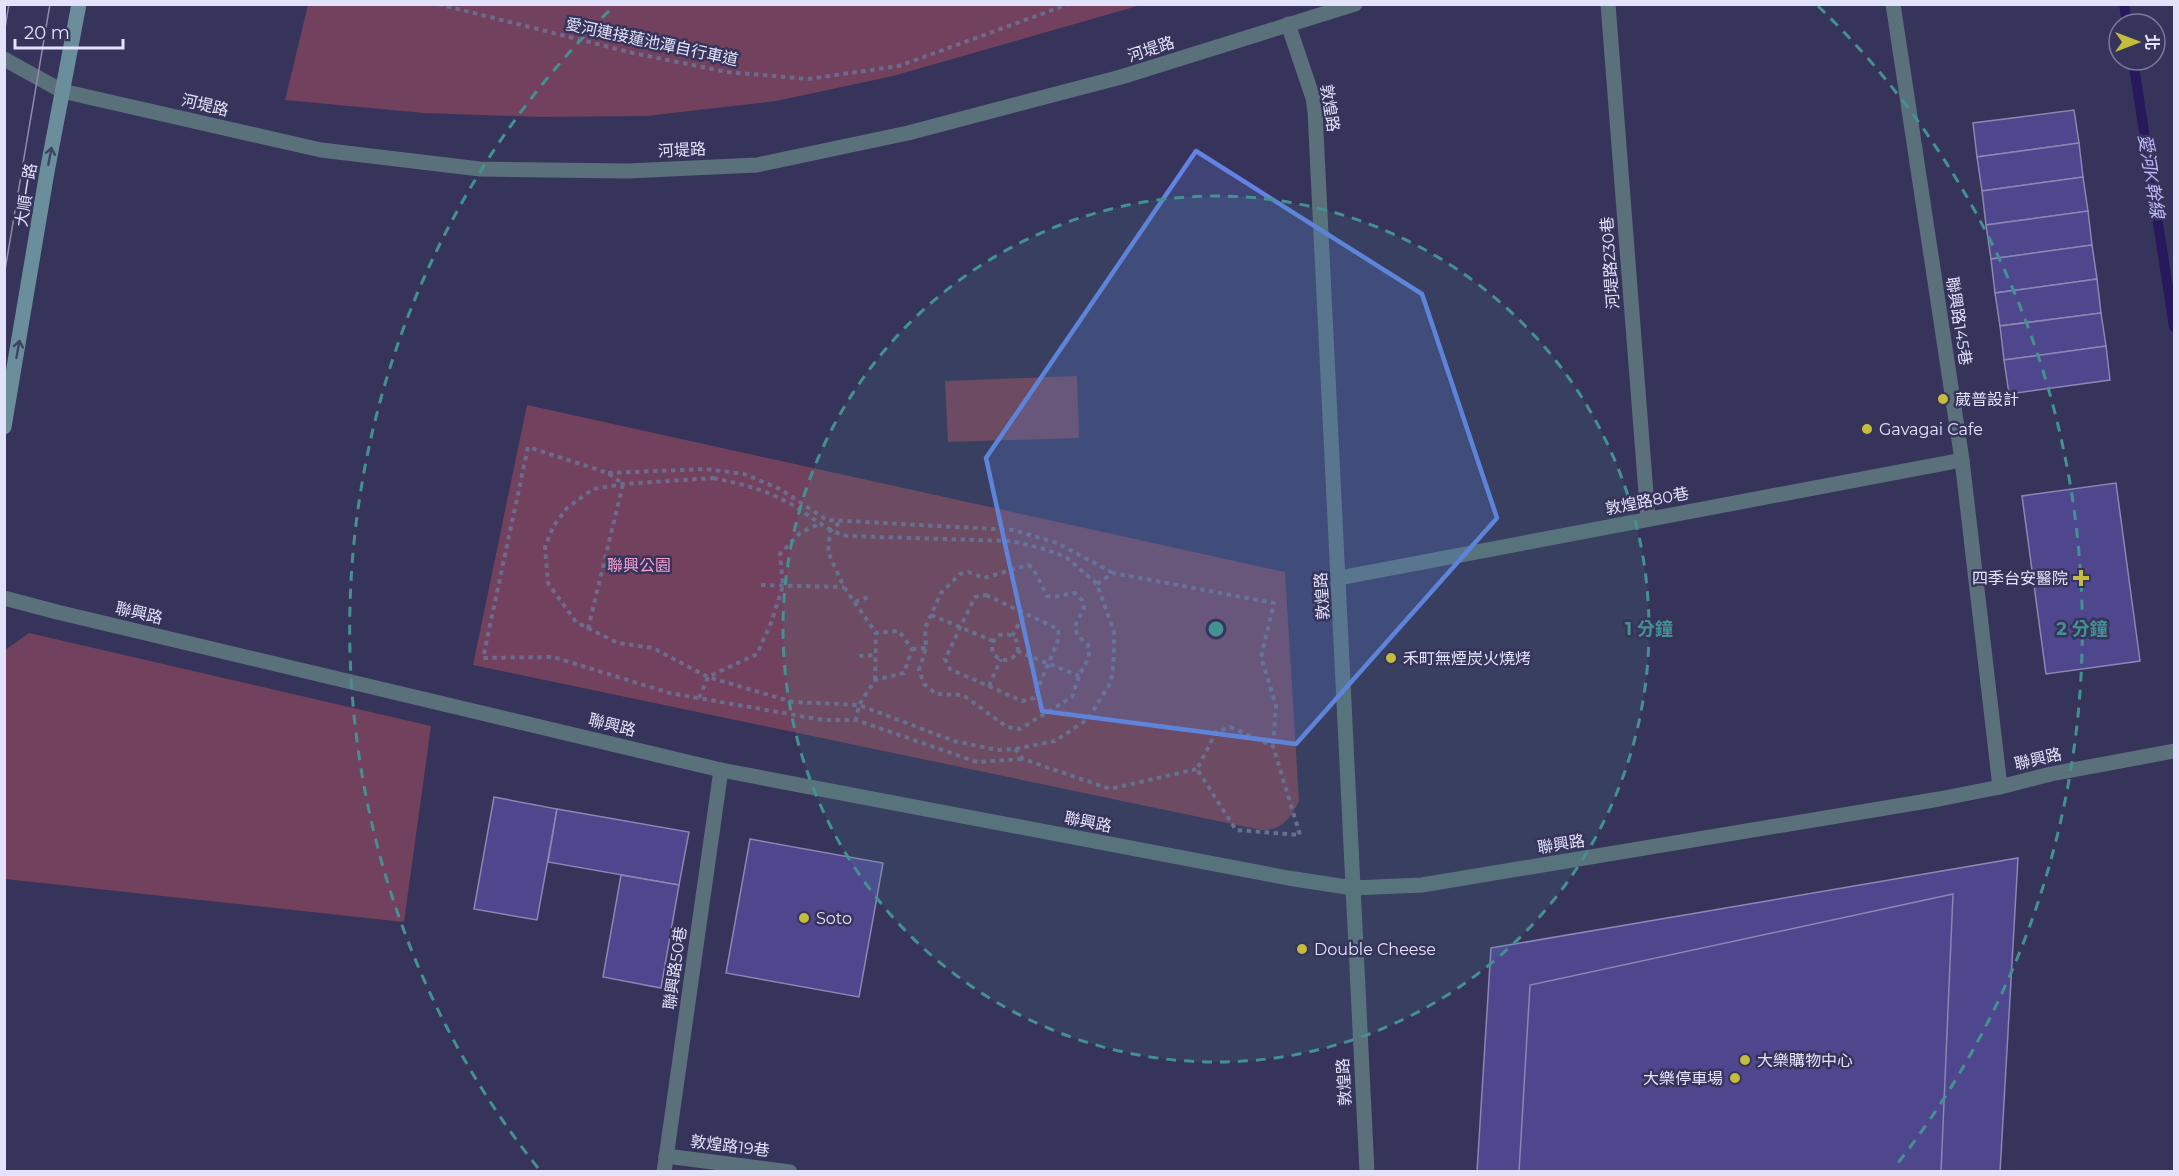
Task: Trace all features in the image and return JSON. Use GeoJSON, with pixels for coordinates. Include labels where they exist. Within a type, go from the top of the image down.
{"type":"FeatureCollection","features":[{"type":"Feature","properties":{"kind":"street","name":"大順一路"},"geometry":{"type":"LineString","coordinates":[[4,427],[79,4]]}},
{"type":"Feature","properties":{"kind":"street","name":"河堤路"},"geometry":{"type":"LineString","coordinates":[[4,59],[62,91],[321,150],[480,169],[628,171],[757,165],[908,134],[1099,83],[1355,4]]}},
{"type":"Feature","properties":{"kind":"street","name":"河堤路230巷"},"geometry":{"type":"LineString","coordinates":[[1608,4],[1648,519]]}},
{"type":"Feature","properties":{"kind":"street","name":"聯興路145巷"},"geometry":{"type":"LineString","coordinates":[[1893,4],[1962,460],[2000,787]]}},
{"type":"Feature","properties":{"kind":"street","name":"敦煌路"},"geometry":{"type":"LineString","coordinates":[[1288,24],[1313,98],[1315,111],[1367,1172]]}},
{"type":"Feature","properties":{"kind":"street","name":"敦煌路80巷"},"geometry":{"type":"LineString","coordinates":[[1339,578],[1962,460]]}},
{"type":"Feature","properties":{"kind":"street","name":"聯興路"},"geometry":{"type":"LineString","coordinates":[[4,598],[721,770],[1277,876],[1353,888],[1422,885],[1939,799],[2050,774],[2175,751]]}},
{"type":"Feature","properties":{"kind":"street","name":"聯興路50巷"},"geometry":{"type":"LineString","coordinates":[[664,1172],[721,770]]}},
{"type":"Feature","properties":{"kind":"street","name":"敦煌路19巷"},"geometry":{"type":"LineString","coordinates":[[666,1156],[790,1172]]}},
{"type":"Feature","properties":{"kind":"path","name":"愛河連接蓮池潭自行車道"},"geometry":{"type":"LineString","coordinates":[[438,4],[633,53],[727,72],[808,80],[899,66],[1069,4]]}},
{"type":"Feature","properties":{"kind":"path"},"geometry":{"type":"LineString","coordinates":[[623,484],[608,473],[528,447],[483,658],[553,657],[670,693],[823,720],[856,720],[977,762],[1023,759],[1110,789],[1197,769],[1216,732],[1230,728],[1273,746]]}},
{"type":"Feature","properties":{"kind":"path"},"geometry":{"type":"LineString","coordinates":[[608,473],[706,469],[744,474],[780,489],[827,520],[1013,530],[1057,543],[1113,573],[1274,603],[1261,657],[1276,705],[1273,746],[1300,835],[1236,830],[1197,769]]}},
{"type":"Feature","properties":{"kind":"path"},"geometry":{"type":"LineString","coordinates":[[713,478],[751,486],[790,504],[819,523],[830,531],[847,536],[1011,541],[1066,557],[1097,584],[1114,632],[1111,682],[1088,719],[1054,741],[1015,749],[997,750],[954,741],[859,705],[793,702],[708,677],[653,648],[618,644],[576,622],[548,583],[545,547],[553,527],[567,508],[593,489],[623,484],[713,478]]}},
{"type":"Feature","properties":{"kind":"path"},"geometry":{"type":"LineString","coordinates":[[588,629],[623,484]]}},
{"type":"Feature","properties":{"kind":"path"},"geometry":{"type":"LineString","coordinates":[[699,698],[708,677],[757,654],[771,623],[783,586],[780,554],[800,533],[827,520]]}},
{"type":"Feature","properties":{"kind":"path"},"geometry":{"type":"LineString","coordinates":[[840,522],[830,531],[828,552],[844,587],[876,633],[875,680],[859,705],[856,720]]}},
{"type":"Feature","properties":{"kind":"path"},"geometry":{"type":"LineString","coordinates":[[1028,565],[1033,568],[1047,596],[1075,593],[1082,600],[1084,608],[1075,626],[1077,634],[1088,645],[1089,657],[1078,676],[1072,697],[1020,729],[1007,728],[963,695],[936,693],[924,684],[919,670],[926,648],[924,628],[931,615],[941,593],[960,574],[968,572],[984,578],[1028,565]]}},
{"type":"Feature","properties":{"kind":"path"},"geometry":{"type":"LineString","coordinates":[[1097,584],[1113,573]]}},
{"type":"Feature","properties":{"kind":"path"},"geometry":{"type":"LineString","coordinates":[[761,585],[844,587]]}},
{"type":"Feature","properties":{"kind":"path"},"geometry":{"type":"LineString","coordinates":[[986,594],[1025,613],[1058,629],[1059,638],[1034,698],[1022,701],[950,669],[945,659],[975,597],[986,594]]}},
{"type":"Feature","properties":{"kind":"path"},"geometry":{"type":"LineString","coordinates":[[855,602],[869,597]]}},
{"type":"Feature","properties":{"kind":"path"},"geometry":{"type":"LineString","coordinates":[[1012,636],[1025,613]]}},
{"type":"Feature","properties":{"kind":"path"},"geometry":{"type":"LineString","coordinates":[[931,615],[993,641]]}},
{"type":"Feature","properties":{"kind":"path"},"geometry":{"type":"LineString","coordinates":[[876,633],[899,631],[912,649]]}},
{"type":"Feature","properties":{"kind":"path"},"geometry":{"type":"LineString","coordinates":[[1004,633],[1012,636],[1017,642],[1017,651],[1009,660],[1001,659],[992,650],[993,641],[1004,633]]}},
{"type":"Feature","properties":{"kind":"path"},"geometry":{"type":"LineString","coordinates":[[912,649],[926,648]]}},
{"type":"Feature","properties":{"kind":"path"},"geometry":{"type":"LineString","coordinates":[[875,680],[904,673],[912,649]]}},
{"type":"Feature","properties":{"kind":"path"},"geometry":{"type":"LineString","coordinates":[[1017,651],[1078,676]]}},
{"type":"Feature","properties":{"kind":"path"},"geometry":{"type":"LineString","coordinates":[[859,656],[875,655]]}},
{"type":"Feature","properties":{"kind":"path"},"geometry":{"type":"LineString","coordinates":[[989,686],[1001,659]]}},
{"type":"Feature","properties":{"kind":"path"},"geometry":{"type":"LineString","coordinates":[[1015,749],[1023,759]]}},
{"type":"Feature","properties":{"kind":"highlighted area"},"geometry":{"type":"Polygon","coordinates":[[[1196,151],[1422,294],[1497,518],[1296,744],[1042,711],[986,458],[1196,151]]]}},
{"type":"Feature","properties":{"kind":"green space"},"geometry":{"type":"Polygon","coordinates":[[[308,5],[1141,5],[893,76],[776,101],[646,116],[542,117],[424,113],[285,100],[308,5]]]}},
{"type":"Feature","properties":{"kind":"green space"},"geometry":{"type":"Polygon","coordinates":[[[1077,376],[1079,438],[948,442],[945,381],[1077,376]]]}},
{"type":"Feature","properties":{"kind":"green space","name":"聯興公園"},"geometry":{"type":"Polygon","coordinates":[[[527,405],[1285,572],[1299,801],[1296,807],[1280,826],[1261,830],[473,665],[527,405]]]}},
{"type":"Feature","properties":{"kind":"green space"},"geometry":{"type":"Polygon","coordinates":[[[29,633],[431,726],[404,922],[5,879],[5,650],[29,633]]]}},
{"type":"Feature","properties":{"kind":"building"},"geometry":{"type":"Polygon","coordinates":[[[2074,110],[2079,143],[1977,157],[1973,123],[2074,110]]]}},
{"type":"Feature","properties":{"kind":"building"},"geometry":{"type":"Polygon","coordinates":[[[2079,143],[2083,177],[1982,191],[1977,157],[2079,143]]]}},
{"type":"Feature","properties":{"kind":"building"},"geometry":{"type":"Polygon","coordinates":[[[2083,177],[2088,211],[1986,225],[1982,191],[2083,177]]]}},
{"type":"Feature","properties":{"kind":"building"},"geometry":{"type":"Polygon","coordinates":[[[2088,211],[2092,245],[1991,259],[1986,225],[2088,211]]]}},
{"type":"Feature","properties":{"kind":"building"},"geometry":{"type":"Polygon","coordinates":[[[2092,245],[2097,279],[1995,293],[1991,259],[2092,245]]]}},
{"type":"Feature","properties":{"kind":"building"},"geometry":{"type":"Polygon","coordinates":[[[2097,279],[2101,313],[2000,326],[1995,293],[2097,279]]]}},
{"type":"Feature","properties":{"kind":"building"},"geometry":{"type":"Polygon","coordinates":[[[2101,313],[2106,346],[2004,360],[2000,326],[2101,313]]]}},
{"type":"Feature","properties":{"kind":"building"},"geometry":{"type":"Polygon","coordinates":[[[2106,346],[2110,380],[2009,394],[2004,360],[2106,346]]]}},
{"type":"Feature","properties":{"kind":"building","name":"四季台安醫院"},"geometry":{"type":"Polygon","coordinates":[[[2116,483],[2140,661],[2046,674],[2022,496],[2116,483]]]}},
{"type":"Feature","properties":{"kind":"building"},"geometry":{"type":"Polygon","coordinates":[[[494,797],[557,809],[537,920],[474,909],[494,797]]]}},
{"type":"Feature","properties":{"kind":"building"},"geometry":{"type":"Polygon","coordinates":[[[557,809],[689,832],[679,885],[548,862],[557,809]]]}},
{"type":"Feature","properties":{"kind":"building","name":"Soto"},"geometry":{"type":"Polygon","coordinates":[[[750,839],[883,863],[859,997],[726,973],[750,839]]]}},
{"type":"Feature","properties":{"kind":"building","name":"大樂購物中心"},"geometry":{"type":"Polygon","coordinates":[[[2018,858],[2000,1172],[1477,1172],[1491,948],[2018,858]]]}},
{"type":"Feature","properties":{"kind":"building"},"geometry":{"type":"Polygon","coordinates":[[[621,875],[679,885],[661,988],[603,977],[621,875]]]}},
{"type":"Feature","properties":{"kind":"building","name":"大樂購物中心"},"geometry":{"type":"Polygon","coordinates":[[[1953,894],[1941,1172],[1519,1172],[1530,985],[1953,894]]]}},
{"type":"Feature","properties":{"kind":"waterway","name":"愛河K幹線"},"geometry":{"type":"LineString","coordinates":[[2124,4],[2125,12]]}},
{"type":"Feature","properties":{"kind":"waterway","name":"愛河K幹線"},"geometry":{"type":"LineString","coordinates":[[2135,72],[2174,327]]}},
{"type":"Feature","properties":{"kind":"tram line"},"geometry":{"type":"LineString","coordinates":[[4,34],[9,4]]}},
{"type":"Feature","properties":{"kind":"tram line"},"geometry":{"type":"LineString","coordinates":[[4,276],[50,4]]}},
{"type":"Feature","properties":{"kind":"place","name":"葳普設計"},"geometry":{"type":"Point","coordinates":[1943,399]}},
{"type":"Feature","properties":{"kind":"place","name":"Gavagai Cafe"},"geometry":{"type":"Point","coordinates":[1867,429]}},
{"type":"Feature","properties":{"kind":"place","name":"四季台安醫院"},"geometry":{"type":"Point","coordinates":[2081,578]}},
{"type":"Feature","properties":{"kind":"place","name":"禾町無煙炭火燒烤"},"geometry":{"type":"Point","coordinates":[1391,658]}},
{"type":"Feature","properties":{"kind":"place","name":"Soto"},"geometry":{"type":"Point","coordinates":[804,918]}},
{"type":"Feature","properties":{"kind":"place","name":"Double Cheese"},"geometry":{"type":"Point","coordinates":[1302,949]}},
{"type":"Feature","properties":{"kind":"place","name":"大樂購物中心"},"geometry":{"type":"Point","coordinates":[1745,1060]}},
{"type":"Feature","properties":{"kind":"place","name":"大樂停車場"},"geometry":{"type":"Point","coordinates":[1735,1078]}}]}
